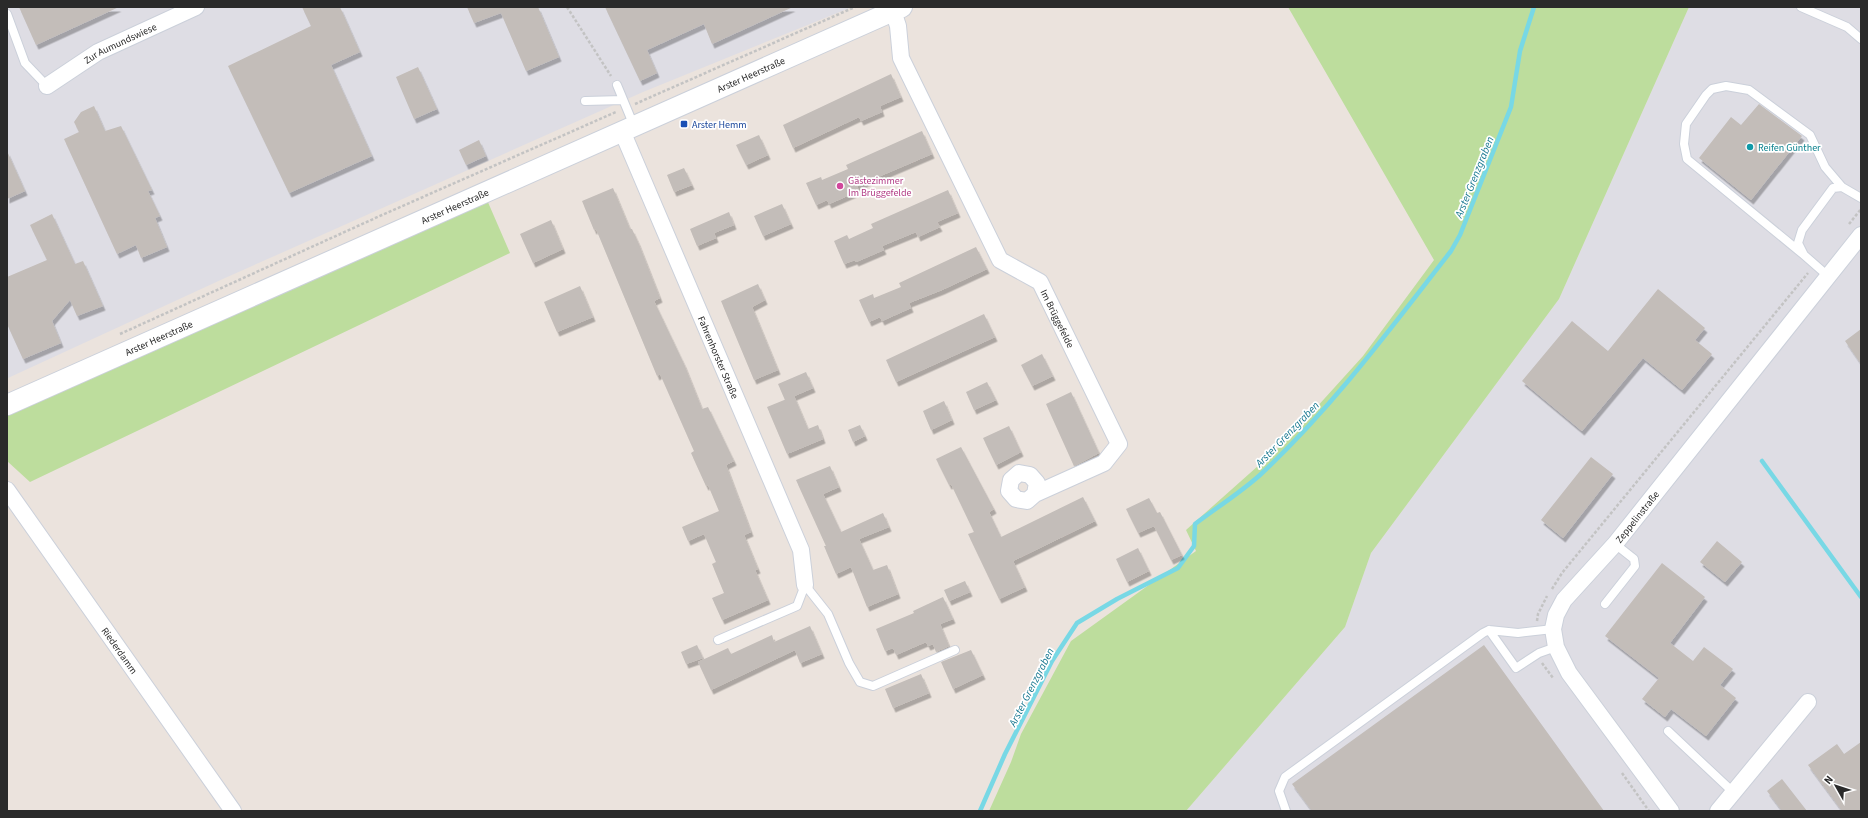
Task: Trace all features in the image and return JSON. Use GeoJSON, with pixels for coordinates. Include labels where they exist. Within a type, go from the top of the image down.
{"type":"FeatureCollection","features":[{"type":"Feature","properties":{"kind":"street","name":"Zur Aumundswiese"},"geometry":{"type":"LineString","coordinates":[[47,86],[98,52],[196,7]]}},
{"type":"Feature","properties":{"kind":"street","name":"Arster Heerstraße"},"geometry":{"type":"LineString","coordinates":[[7,405],[897,9]]}},
{"type":"Feature","properties":{"kind":"street","name":"Im Brüggefelde"},"geometry":{"type":"LineString","coordinates":[[897,9],[900,58],[1000,260],[1040,282],[1119,444],[1104,463],[1035,494]]}},
{"type":"Feature","properties":{"kind":"street","name":"Fahrenhorster Straße"},"geometry":{"type":"LineString","coordinates":[[628,129],[801,550],[805,585]]}},
{"type":"Feature","properties":{"kind":"street","name":"Zeppelinstraße"},"geometry":{"type":"LineString","coordinates":[[1671,811],[1569,673],[1556,647],[1553,629],[1556,614],[1564,600],[1615,544],[1861,235]]}},
{"type":"Feature","properties":{"kind":"street","name":"Riederdamm"},"geometry":{"type":"LineString","coordinates":[[7,490],[233,811]]}},
{"type":"Feature","properties":{"kind":"street"},"geometry":{"type":"LineString","coordinates":[[1718,811],[1808,702]]}},
{"type":"Feature","properties":{"kind":"lane"},"geometry":{"type":"LineString","coordinates":[[1801,7],[1847,26],[1861,39]]}},
{"type":"Feature","properties":{"kind":"lane"},"geometry":{"type":"LineString","coordinates":[[7,14],[26,63],[47,86]]}},
{"type":"Feature","properties":{"kind":"lane"},"geometry":{"type":"LineString","coordinates":[[617,85],[626,108],[628,129]]}},
{"type":"Feature","properties":{"kind":"lane"},"geometry":{"type":"LineString","coordinates":[[1828,276],[1687,159],[1684,144],[1686,124],[1706,95],[1712,89],[1726,86],[1749,90],[1810,135],[1825,167],[1842,187],[1861,198]]}},
{"type":"Feature","properties":{"kind":"lane"},"geometry":{"type":"LineString","coordinates":[[585,101],[623,100]]}},
{"type":"Feature","properties":{"kind":"lane"},"geometry":{"type":"LineString","coordinates":[[1804,255],[1798,243],[1802,230],[1833,188],[1842,187]]}},
{"type":"Feature","properties":{"kind":"lane"},"geometry":{"type":"LineString","coordinates":[[1605,604],[1635,566],[1634,559],[1615,544]]}},
{"type":"Feature","properties":{"kind":"lane"},"geometry":{"type":"LineString","coordinates":[[718,640],[797,606],[805,585]]}},
{"type":"Feature","properties":{"kind":"lane"},"geometry":{"type":"LineString","coordinates":[[805,585],[828,614],[849,663],[860,682],[873,686],[955,650]]}},
{"type":"Feature","properties":{"kind":"lane"},"geometry":{"type":"LineString","coordinates":[[1286,811],[1279,791],[1280,784],[1285,777],[1489,630],[1518,633],[1553,629]]}},
{"type":"Feature","properties":{"kind":"lane"},"geometry":{"type":"LineString","coordinates":[[1489,630],[1516,668],[1539,653],[1556,647]]}},
{"type":"Feature","properties":{"kind":"lane"},"geometry":{"type":"LineString","coordinates":[[1668,731],[1733,792]]}},
{"type":"Feature","properties":{"kind":"path"},"geometry":{"type":"LineString","coordinates":[[567,7],[617,85]]}},
{"type":"Feature","properties":{"kind":"path"},"geometry":{"type":"LineString","coordinates":[[115,336],[382,215],[855,7]]}},
{"type":"Feature","properties":{"kind":"shaded area"},"geometry":{"type":"Polygon","coordinates":[[[7,7],[852,7],[643,92],[225,278],[8,378],[7,7]]]}},
{"type":"Feature","properties":{"kind":"shaded area"},"geometry":{"type":"Polygon","coordinates":[[[1689,7],[1861,7],[1861,811],[1186,811],[1345,627],[1371,553],[1559,299],[1689,7]]]}},
{"type":"Feature","properties":{"kind":"green space"},"geometry":{"type":"Polygon","coordinates":[[[1288,7],[1689,7],[1559,299],[1371,553],[1345,627],[1186,811],[989,811],[1011,762],[1021,734],[1071,641],[1196,551],[1186,530],[1286,441],[1363,356],[1434,260],[1288,7]]]}},
{"type":"Feature","properties":{"kind":"green space"},"geometry":{"type":"Polygon","coordinates":[[[487,200],[510,253],[30,482],[7,461],[7,411],[487,200]]]}},
{"type":"Feature","properties":{"kind":"building"},"geometry":{"type":"Polygon","coordinates":[[[19,7],[119,7],[36,45],[19,7]]]}},
{"type":"Feature","properties":{"kind":"building"},"geometry":{"type":"Polygon","coordinates":[[[302,7],[340,7],[360,52],[331,65],[372,156],[289,193],[228,66],[311,26],[302,7]]]}},
{"type":"Feature","properties":{"kind":"building"},"geometry":{"type":"Polygon","coordinates":[[[467,7],[538,7],[559,57],[526,71],[501,13],[474,23],[467,7]]]}},
{"type":"Feature","properties":{"kind":"building"},"geometry":{"type":"Polygon","coordinates":[[[605,7],[793,7],[712,44],[704,24],[647,50],[657,73],[640,81],[605,7]]]}},
{"type":"Feature","properties":{"kind":"building"},"geometry":{"type":"Polygon","coordinates":[[[418,67],[437,109],[414,119],[396,77],[418,67]]]}},
{"type":"Feature","properties":{"kind":"building"},"geometry":{"type":"Polygon","coordinates":[[[891,74],[901,97],[880,106],[882,112],[861,121],[859,117],[793,148],[783,125],[891,74]]]}},
{"type":"Feature","properties":{"kind":"building","name":"Reifen Günther"},"geometry":{"type":"Polygon","coordinates":[[[1759,104],[1802,136],[1751,200],[1699,158],[1731,117],[1741,125],[1759,104]]]}},
{"type":"Feature","properties":{"kind":"building"},"geometry":{"type":"Polygon","coordinates":[[[94,106],[105,131],[121,126],[152,190],[148,191],[160,216],[155,218],[167,247],[141,258],[136,245],[117,254],[64,139],[79,132],[74,122],[81,112],[94,106]]]}},
{"type":"Feature","properties":{"kind":"building"},"geometry":{"type":"Polygon","coordinates":[[[922,131],[932,154],[857,186],[859,191],[829,204],[827,200],[816,205],[806,183],[821,177],[822,180],[848,169],[846,165],[922,131]]]}},
{"type":"Feature","properties":{"kind":"building"},"geometry":{"type":"Polygon","coordinates":[[[759,135],[768,155],[746,165],[736,145],[759,135]]]}},
{"type":"Feature","properties":{"kind":"building"},"geometry":{"type":"Polygon","coordinates":[[[479,140],[486,156],[466,165],[459,150],[479,140]]]}},
{"type":"Feature","properties":{"kind":"building"},"geometry":{"type":"Polygon","coordinates":[[[7,151],[25,191],[7,199],[7,151]]]}},
{"type":"Feature","properties":{"kind":"building"},"geometry":{"type":"Polygon","coordinates":[[[684,168],[692,185],[674,192],[667,175],[684,168]]]}},
{"type":"Feature","properties":{"kind":"building"},"geometry":{"type":"Polygon","coordinates":[[[613,188],[630,229],[632,229],[638,242],[660,298],[654,301],[684,364],[702,409],[708,407],[734,461],[726,465],[751,532],[744,535],[758,569],[755,570],[768,600],[722,620],[712,598],[724,593],[712,564],[716,562],[704,534],[688,541],[682,527],[719,511],[708,485],[706,486],[691,453],[694,451],[660,374],[657,376],[596,229],[594,230],[582,201],[613,188]]]}},
{"type":"Feature","properties":{"kind":"building"},"geometry":{"type":"Polygon","coordinates":[[[948,190],[958,213],[937,222],[940,227],[918,237],[916,232],[882,246],[884,250],[856,262],[855,260],[844,264],[834,241],[847,235],[849,239],[873,228],[871,224],[948,190]]]}},
{"type":"Feature","properties":{"kind":"building"},"geometry":{"type":"Polygon","coordinates":[[[782,204],[791,224],[763,236],[754,216],[782,204]]]}},
{"type":"Feature","properties":{"kind":"building"},"geometry":{"type":"Polygon","coordinates":[[[729,212],[734,225],[714,233],[716,238],[697,246],[690,229],[729,212]]]}},
{"type":"Feature","properties":{"kind":"building"},"geometry":{"type":"Polygon","coordinates":[[[52,214],[75,264],[83,261],[103,306],[77,316],[70,300],[52,321],[61,343],[23,359],[7,324],[7,277],[47,260],[30,225],[52,214]]]}},
{"type":"Feature","properties":{"kind":"building"},"geometry":{"type":"Polygon","coordinates":[[[551,220],[563,249],[533,263],[520,234],[551,220]]]}},
{"type":"Feature","properties":{"kind":"building"},"geometry":{"type":"Polygon","coordinates":[[[976,247],[987,269],[942,290],[909,303],[911,308],[882,321],[880,317],[869,322],[859,300],[873,294],[874,298],[901,287],[899,283],[976,247]]]}},
{"type":"Feature","properties":{"kind":"building"},"geometry":{"type":"Polygon","coordinates":[[[758,284],[765,300],[752,307],[778,370],[754,380],[721,301],[758,284]]]}},
{"type":"Feature","properties":{"kind":"building"},"geometry":{"type":"Polygon","coordinates":[[[580,286],[593,317],[557,332],[544,302],[580,286]]]}},
{"type":"Feature","properties":{"kind":"building"},"geometry":{"type":"Polygon","coordinates":[[[1658,289],[1705,328],[1695,340],[1712,354],[1682,390],[1643,358],[1582,431],[1522,381],[1572,321],[1608,351],[1658,289]]]}},
{"type":"Feature","properties":{"kind":"building"},"geometry":{"type":"Polygon","coordinates":[[[984,314],[995,337],[896,382],[886,360],[984,314]]]}},
{"type":"Feature","properties":{"kind":"building"},"geometry":{"type":"Polygon","coordinates":[[[1861,329],[1861,364],[1845,341],[1861,329]]]}},
{"type":"Feature","properties":{"kind":"building"},"geometry":{"type":"Polygon","coordinates":[[[1042,354],[1053,376],[1032,386],[1021,365],[1042,354]]]}},
{"type":"Feature","properties":{"kind":"building"},"geometry":{"type":"Polygon","coordinates":[[[806,372],[813,388],[785,400],[778,384],[806,372]]]}},
{"type":"Feature","properties":{"kind":"building"},"geometry":{"type":"Polygon","coordinates":[[[987,382],[996,400],[974,410],[966,392],[987,382]]]}},
{"type":"Feature","properties":{"kind":"building"},"geometry":{"type":"Polygon","coordinates":[[[1071,392],[1099,453],[1074,466],[1046,404],[1071,392]]]}},
{"type":"Feature","properties":{"kind":"building"},"geometry":{"type":"Polygon","coordinates":[[[794,396],[808,429],[818,425],[823,439],[787,454],[767,407],[794,396]]]}},
{"type":"Feature","properties":{"kind":"building"},"geometry":{"type":"Polygon","coordinates":[[[944,401],[952,420],[931,430],[923,411],[944,401]]]}},
{"type":"Feature","properties":{"kind":"building"},"geometry":{"type":"Polygon","coordinates":[[[860,425],[865,436],[853,442],[848,430],[860,425]]]}},
{"type":"Feature","properties":{"kind":"building"},"geometry":{"type":"Polygon","coordinates":[[[1009,426],[1021,452],[996,465],[983,438],[1009,426]]]}},
{"type":"Feature","properties":{"kind":"building"},"geometry":{"type":"Polygon","coordinates":[[[961,447],[994,509],[989,512],[1001,537],[1083,497],[1095,521],[1013,561],[1025,587],[999,599],[968,534],[974,532],[951,484],[949,485],[936,459],[961,447]]]}},
{"type":"Feature","properties":{"kind":"building"},"geometry":{"type":"Polygon","coordinates":[[[1591,457],[1613,474],[1563,538],[1541,520],[1591,457]]]}},
{"type":"Feature","properties":{"kind":"building"},"geometry":{"type":"Polygon","coordinates":[[[830,466],[839,487],[823,494],[841,532],[883,513],[889,527],[859,539],[873,570],[887,565],[898,594],[867,607],[851,567],[836,574],[824,546],[826,546],[796,480],[830,466]]]}},
{"type":"Feature","properties":{"kind":"building"},"geometry":{"type":"Polygon","coordinates":[[[1149,498],[1157,513],[1160,512],[1182,555],[1171,560],[1154,526],[1138,533],[1126,509],[1149,498]]]}},
{"type":"Feature","properties":{"kind":"building"},"geometry":{"type":"Polygon","coordinates":[[[1717,541],[1742,562],[1725,582],[1700,562],[1717,541]]]}},
{"type":"Feature","properties":{"kind":"building"},"geometry":{"type":"Polygon","coordinates":[[[1138,548],[1149,571],[1127,582],[1116,559],[1138,548]]]}},
{"type":"Feature","properties":{"kind":"building"},"geometry":{"type":"Polygon","coordinates":[[[1662,563],[1705,597],[1670,643],[1693,661],[1704,647],[1733,669],[1720,685],[1736,698],[1706,736],[1671,709],[1665,717],[1642,699],[1659,678],[1605,636],[1662,563]]]}},
{"type":"Feature","properties":{"kind":"building"},"geometry":{"type":"Polygon","coordinates":[[[965,581],[970,592],[949,601],[944,590],[965,581]]]}},
{"type":"Feature","properties":{"kind":"building"},"geometry":{"type":"Polygon","coordinates":[[[943,597],[953,619],[940,624],[949,646],[936,652],[933,644],[928,646],[926,642],[896,655],[893,648],[885,651],[876,629],[914,613],[913,611],[943,597]]]}},
{"type":"Feature","properties":{"kind":"building"},"geometry":{"type":"Polygon","coordinates":[[[810,626],[822,654],[800,663],[795,650],[711,690],[698,662],[728,648],[731,654],[772,635],[774,642],[810,626]]]}},
{"type":"Feature","properties":{"kind":"building"},"geometry":{"type":"Polygon","coordinates":[[[697,645],[703,658],[686,664],[681,652],[697,645]]]}},
{"type":"Feature","properties":{"kind":"building"},"geometry":{"type":"Polygon","coordinates":[[[1484,645],[1604,811],[1312,811],[1292,784],[1484,645]]]}},
{"type":"Feature","properties":{"kind":"building"},"geometry":{"type":"Polygon","coordinates":[[[971,650],[983,675],[953,689],[941,662],[971,650]]]}},
{"type":"Feature","properties":{"kind":"building"},"geometry":{"type":"Polygon","coordinates":[[[921,674],[929,693],[893,708],[885,689],[921,674]]]}},
{"type":"Feature","properties":{"kind":"building"},"geometry":{"type":"Polygon","coordinates":[[[1861,742],[1861,811],[1842,811],[1808,765],[1837,744],[1844,754],[1861,742]]]}},
{"type":"Feature","properties":{"kind":"building"},"geometry":{"type":"Polygon","coordinates":[[[1782,779],[1807,811],[1782,811],[1767,791],[1782,779]]]}},
{"type":"Feature","properties":{"kind":"waterway","name":"Arster Grenzgraben"},"geometry":{"type":"LineString","coordinates":[[980,811],[1005,754],[1052,661],[1077,623],[1117,599],[1178,568],[1194,546],[1195,524],[1252,482],[1312,423],[1360,367],[1451,251],[1460,235],[1511,107],[1520,51],[1534,7]]}},
{"type":"Feature","properties":{"kind":"waterway"},"geometry":{"type":"LineString","coordinates":[[1762,461],[1861,597]]}},
{"type":"Feature","properties":{"kind":"place","name":"Arster Hemm"},"geometry":{"type":"Point","coordinates":[684,124]}},
{"type":"Feature","properties":{"kind":"place","name":"Reifen Günther"},"geometry":{"type":"Point","coordinates":[1750,147]}},
{"type":"Feature","properties":{"kind":"place","name":"Gästezimmer Im Brüggefelde"},"geometry":{"type":"Point","coordinates":[840,186]}}]}
